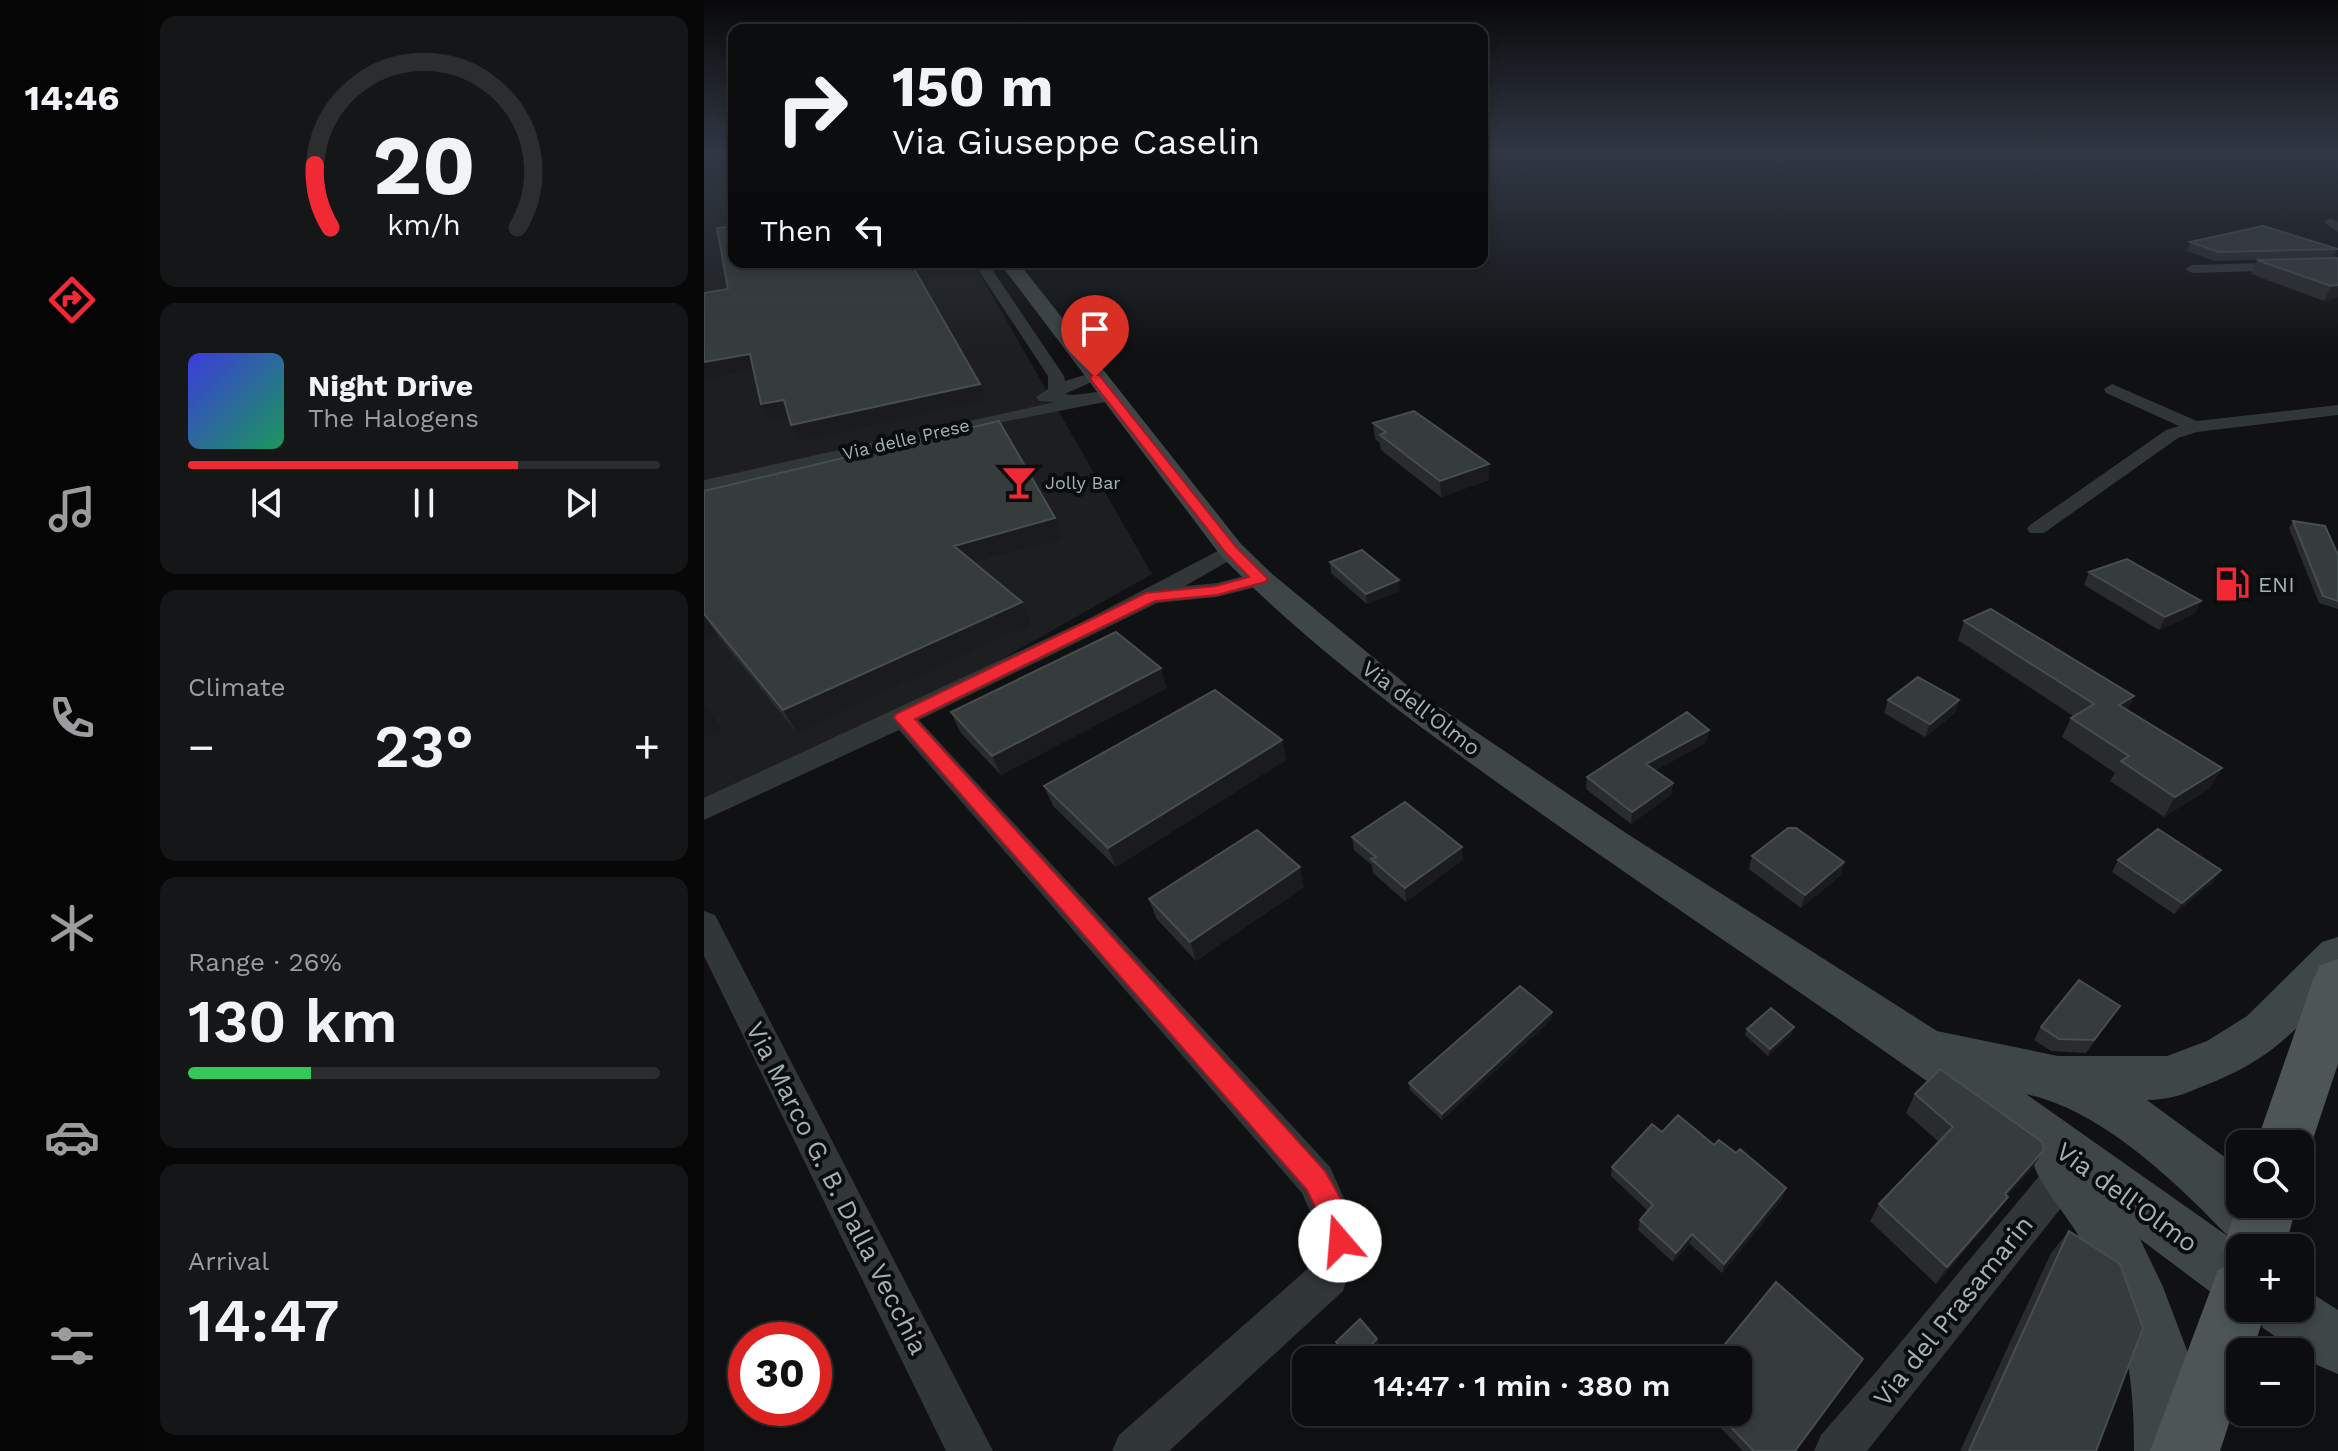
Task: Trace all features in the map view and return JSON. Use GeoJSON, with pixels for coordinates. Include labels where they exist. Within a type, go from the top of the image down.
{"type":"FeatureCollection","features":[{"type":"Feature","properties":{"kind":"main road","name":"Via dell'Olmo"},"geometry":{"type":"LineString","coordinates":[[1013,268],[1231,550],[1260,579],[1396,694],[1615,846],[1927,1051],[2014,1115],[2243,1234]]}},
{"type":"Feature","properties":{"kind":"main road","name":"Via dell'Olmo"},"geometry":{"type":"LineString","coordinates":[[1927,1051],[2058,1078],[2167,1078],[2223,1057],[2264,1031],[2338,955]]}},
{"type":"Feature","properties":{"kind":"main road"},"geometry":{"type":"LineString","coordinates":[[2290,1130],[2338,980]]}},
{"type":"Feature","properties":{"kind":"main road","name":"Via dell'Olmo"},"geometry":{"type":"LineString","coordinates":[[2058,1078],[2138,1122],[2207,1176],[2250,1234]]}},
{"type":"Feature","properties":{"kind":"main road","name":"Via dell'Olmo"},"geometry":{"type":"LineString","coordinates":[[2014,1115],[2068,1170],[2102,1228],[2144,1311],[2158,1354],[2166,1451]]}},
{"type":"Feature","properties":{"kind":"main road"},"geometry":{"type":"LineString","coordinates":[[2185,1451],[2230,1322]]}},
{"type":"Feature","properties":{"kind":"main road"},"geometry":{"type":"LineString","coordinates":[[2304,1322],[2338,1344]]}},
{"type":"Feature","properties":{"kind":"street"},"geometry":{"type":"LineString","coordinates":[[2192,269],[2338,265]]}},
{"type":"Feature","properties":{"kind":"street"},"geometry":{"type":"LineString","coordinates":[[984,268],[1056,376],[1060,399],[1083,402]]}},
{"type":"Feature","properties":{"kind":"street"},"geometry":{"type":"LineString","coordinates":[[993,419],[1057,390],[1102,387]]}},
{"type":"Feature","properties":{"kind":"street","name":"Via delle Prese"},"geometry":{"type":"LineString","coordinates":[[704,486],[993,419],[1083,402],[1102,387]]}},
{"type":"Feature","properties":{"kind":"street"},"geometry":{"type":"LineString","coordinates":[[2112,389],[2195,427]]}},
{"type":"Feature","properties":{"kind":"street"},"geometry":{"type":"LineString","coordinates":[[2037,529],[2172,434],[2195,427],[2338,410]]}},
{"type":"Feature","properties":{"kind":"street"},"geometry":{"type":"LineString","coordinates":[[704,810],[903,718],[1151,596],[1231,550]]}},
{"type":"Feature","properties":{"kind":"street"},"geometry":{"type":"LineString","coordinates":[[1151,596],[1217,590],[1260,579]]}},
{"type":"Feature","properties":{"kind":"street"},"geometry":{"type":"LineString","coordinates":[[903,718],[1316,1180],[1334,1216],[1340,1241],[1329,1277],[1135,1451]]}},
{"type":"Feature","properties":{"kind":"street","name":"Via Marco G. B. Dalla Vecchia"},"geometry":{"type":"LineString","coordinates":[[704,924],[970,1451]]}},
{"type":"Feature","properties":{"kind":"street","name":"Via del Prasamarin"},"geometry":{"type":"LineString","coordinates":[[1837,1451],[1892,1388],[2068,1170]]}},
{"type":"Feature","properties":{"kind":"shaded area"},"geometry":{"type":"Polygon","coordinates":[[[704,219],[728,219],[728,268],[976,268],[1152,574],[825,759],[704,816],[704,219]]]}},
{"type":"Feature","properties":{"kind":"building"},"geometry":{"type":"Polygon","coordinates":[[[2263,226],[2338,249],[2219,252],[2190,242],[2263,226]]]}},
{"type":"Feature","properties":{"kind":"building"},"geometry":{"type":"Polygon","coordinates":[[[728,227],[728,268],[913,268],[980,384],[791,425],[784,400],[761,404],[750,354],[704,362],[704,293],[728,289],[717,228],[728,227]]]}},
{"type":"Feature","properties":{"kind":"building"},"geometry":{"type":"Polygon","coordinates":[[[2338,258],[2338,285],[2331,286],[2257,260],[2338,258]]]}},
{"type":"Feature","properties":{"kind":"building"},"geometry":{"type":"Polygon","coordinates":[[[1414,411],[1489,464],[1440,481],[1380,435],[1386,432],[1373,423],[1414,411]]]}},
{"type":"Feature","properties":{"kind":"building"},"geometry":{"type":"Polygon","coordinates":[[[999,421],[1055,518],[954,546],[1022,602],[783,710],[704,614],[704,491],[999,421]]]}},
{"type":"Feature","properties":{"kind":"building"},"geometry":{"type":"Polygon","coordinates":[[[2293,521],[2325,526],[2338,555],[2338,601],[2323,596],[2293,521]]]}},
{"type":"Feature","properties":{"kind":"building"},"geometry":{"type":"Polygon","coordinates":[[[1362,550],[1399,580],[1366,594],[1330,562],[1362,550]]]}},
{"type":"Feature","properties":{"kind":"building"},"geometry":{"type":"Polygon","coordinates":[[[2127,559],[2201,601],[2165,617],[2089,572],[2127,559]]]}},
{"type":"Feature","properties":{"kind":"building"},"geometry":{"type":"Polygon","coordinates":[[[1991,609],[2134,696],[2119,705],[2222,768],[2175,797],[2121,761],[2129,756],[2071,718],[2094,704],[1964,621],[1991,609]]]}},
{"type":"Feature","properties":{"kind":"building"},"geometry":{"type":"Polygon","coordinates":[[[1116,632],[1161,668],[992,756],[951,712],[1116,632]]]}},
{"type":"Feature","properties":{"kind":"building"},"geometry":{"type":"Polygon","coordinates":[[[1918,677],[1959,700],[1930,724],[1888,700],[1918,677]]]}},
{"type":"Feature","properties":{"kind":"building"},"geometry":{"type":"Polygon","coordinates":[[[1215,690],[1282,740],[1108,848],[1044,786],[1215,690]]]}},
{"type":"Feature","properties":{"kind":"building"},"geometry":{"type":"Polygon","coordinates":[[[1687,712],[1709,730],[1646,764],[1673,783],[1632,812],[1587,777],[1687,712]]]}},
{"type":"Feature","properties":{"kind":"building"},"geometry":{"type":"Polygon","coordinates":[[[1405,802],[1462,847],[1405,888],[1371,859],[1376,857],[1352,837],[1405,802]]]}},
{"type":"Feature","properties":{"kind":"building"},"geometry":{"type":"Polygon","coordinates":[[[1788,828],[1796,828],[1844,862],[1805,895],[1752,856],[1788,828]]]}},
{"type":"Feature","properties":{"kind":"building"},"geometry":{"type":"Polygon","coordinates":[[[2158,829],[2221,870],[2182,903],[2118,860],[2158,829]]]}},
{"type":"Feature","properties":{"kind":"building"},"geometry":{"type":"Polygon","coordinates":[[[1257,830],[1300,867],[1190,942],[1149,899],[1257,830]]]}},
{"type":"Feature","properties":{"kind":"building"},"geometry":{"type":"Polygon","coordinates":[[[2079,980],[2120,1006],[2094,1040],[2059,1039],[2041,1027],[2079,980]]]}},
{"type":"Feature","properties":{"kind":"building"},"geometry":{"type":"Polygon","coordinates":[[[1520,986],[1552,1012],[1442,1114],[1409,1083],[1520,986]]]}},
{"type":"Feature","properties":{"kind":"building"},"geometry":{"type":"Polygon","coordinates":[[[1771,1008],[1794,1027],[1770,1049],[1747,1029],[1771,1008]]]}},
{"type":"Feature","properties":{"kind":"building"},"geometry":{"type":"Polygon","coordinates":[[[1940,1069],[2042,1142],[2044,1150],[1947,1267],[1879,1204],[1953,1127],[1915,1094],[1940,1069]]]}},
{"type":"Feature","properties":{"kind":"building"},"geometry":{"type":"Polygon","coordinates":[[[1678,1115],[1714,1145],[1719,1140],[1736,1153],[1740,1149],[1786,1188],[1724,1264],[1692,1234],[1676,1253],[1640,1220],[1653,1205],[1612,1167],[1652,1124],[1662,1132],[1678,1115]]]}},
{"type":"Feature","properties":{"kind":"building"},"geometry":{"type":"Polygon","coordinates":[[[2069,1231],[2120,1264],[2143,1328],[2096,1451],[1969,1451],[2069,1231]]]}},
{"type":"Feature","properties":{"kind":"building"},"geometry":{"type":"Polygon","coordinates":[[[1776,1282],[1863,1359],[1795,1451],[1754,1451],[1730,1426],[1752,1426],[1752,1346],[1723,1346],[1776,1282]]]}},
{"type":"Feature","properties":{"kind":"building"},"geometry":{"type":"Polygon","coordinates":[[[1360,1319],[1377,1339],[1370,1346],[1339,1346],[1336,1342],[1360,1319]]]}},
{"type":"Feature","properties":{"kind":"place","name":"Jolly Bar"},"geometry":{"type":"Point","coordinates":[1019,482]}},
{"type":"Feature","properties":{"kind":"place","name":"ENI"},"geometry":{"type":"Point","coordinates":[2232,584]}},
{"type":"Feature","properties":{"kind":"route"},"geometry":{"type":"LineString","coordinates":[[1095,377],[1231,550],[1260,579],[1217,590],[1151,596],[903,718],[1316,1180],[1334,1216],[1340,1241]]}}]}
